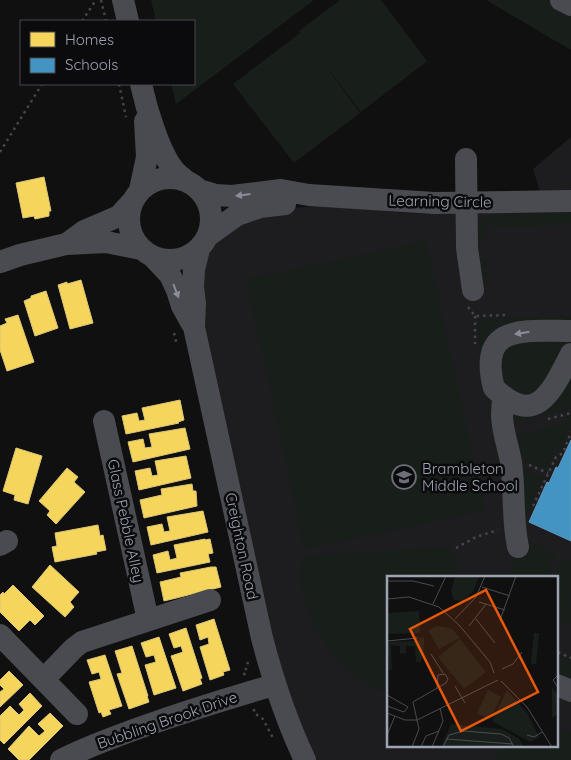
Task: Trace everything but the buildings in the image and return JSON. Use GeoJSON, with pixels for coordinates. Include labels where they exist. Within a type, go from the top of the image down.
{"type":"FeatureCollection","features":[{"type":"Feature","properties":{"kind":"street"},"geometry":{"type":"LineString","coordinates":[[123,0],[128,20]]}},
{"type":"Feature","properties":{"kind":"street"},"geometry":{"type":"LineString","coordinates":[[561,0],[571,5]]}},
{"type":"Feature","properties":{"kind":"street","name":"Creighton Road"},"geometry":{"type":"LineString","coordinates":[[143,90],[164,153],[173,169],[206,200],[211,211],[211,223],[194,270],[193,287],[196,303],[184,329]]}},
{"type":"Feature","properties":{"kind":"street","name":"Creighton Road"},"geometry":{"type":"LineString","coordinates":[[143,90],[147,157],[136,197],[128,215],[129,228],[133,239],[170,275],[177,290],[182,306],[184,329],[274,685],[305,760]]}},
{"type":"Feature","properties":{"kind":"street"},"geometry":{"type":"LineString","coordinates":[[466,159],[468,296]]}},
{"type":"Feature","properties":{"kind":"street"},"geometry":{"type":"LineString","coordinates":[[66,244],[84,231],[119,216],[150,183],[162,178],[174,178],[192,185]]}},
{"type":"Feature","properties":{"kind":"street","name":"Learning Circle"},"geometry":{"type":"LineString","coordinates":[[192,185],[216,194],[232,196],[281,190],[309,195],[434,203],[571,201]]}},
{"type":"Feature","properties":{"kind":"street","name":"Learning Circle"},"geometry":{"type":"LineString","coordinates":[[204,242],[237,215],[260,207],[287,204],[309,195]]}},
{"type":"Feature","properties":{"kind":"street"},"geometry":{"type":"LineString","coordinates":[[0,262],[66,244],[106,242],[148,253],[166,260],[178,260],[190,256],[204,242]]}},
{"type":"Feature","properties":{"kind":"street"},"geometry":{"type":"LineString","coordinates":[[571,331],[521,331],[505,337],[493,347],[489,360],[494,388],[512,403],[525,406],[538,403],[548,396],[571,354]]}},
{"type":"Feature","properties":{"kind":"street"},"geometry":{"type":"LineString","coordinates":[[504,398],[500,410],[511,463],[516,537]]}},
{"type":"Feature","properties":{"kind":"street","name":"Glass Pebble Alley"},"geometry":{"type":"LineString","coordinates":[[104,421],[148,620]]}},
{"type":"Feature","properties":{"kind":"street"},"geometry":{"type":"LineString","coordinates":[[44,679],[82,642],[210,600]]}},
{"type":"Feature","properties":{"kind":"street"},"geometry":{"type":"LineString","coordinates":[[0,635],[77,714]]}},
{"type":"Feature","properties":{"kind":"street"},"geometry":{"type":"LineString","coordinates":[[558,684],[571,691]]}},
{"type":"Feature","properties":{"kind":"street","name":"Bubbling Brook Drive"},"geometry":{"type":"LineString","coordinates":[[61,760],[79,750],[112,738],[274,685]]}},
{"type":"Feature","properties":{"kind":"path"},"geometry":{"type":"LineString","coordinates":[[83,20],[96,0]]}},
{"type":"Feature","properties":{"kind":"path"},"geometry":{"type":"LineString","coordinates":[[101,0],[106,20]]}},
{"type":"Feature","properties":{"kind":"path"},"geometry":{"type":"LineString","coordinates":[[0,152],[41,85]]}},
{"type":"Feature","properties":{"kind":"path"},"geometry":{"type":"LineString","coordinates":[[119,85],[127,122]]}},
{"type":"Feature","properties":{"kind":"path"},"geometry":{"type":"LineString","coordinates":[[468,296],[475,316],[513,315]]}},
{"type":"Feature","properties":{"kind":"path"},"geometry":{"type":"LineString","coordinates":[[178,350],[184,329]]}},
{"type":"Feature","properties":{"kind":"path"},"geometry":{"type":"LineString","coordinates":[[456,548],[494,530],[516,537],[556,457],[563,452],[571,432]]}},
{"type":"Feature","properties":{"kind":"path"},"geometry":{"type":"LineString","coordinates":[[558,652],[571,658]]}},
{"type":"Feature","properties":{"kind":"path"},"geometry":{"type":"LineString","coordinates":[[247,655],[247,668],[243,672],[247,677],[254,713],[263,719],[276,743]]}},
{"type":"Feature","properties":{"kind":"shaded area"},"geometry":{"type":"Polygon","coordinates":[[[151,0],[314,0],[176,104],[171,85],[195,85],[195,20],[156,20],[151,0]]]}},
{"type":"Feature","properties":{"kind":"shaded area"},"geometry":{"type":"Polygon","coordinates":[[[340,0],[381,0],[427,61],[361,112],[323,62],[360,113],[294,163],[233,84],[300,33],[303,36],[299,31],[340,0]]]}},
{"type":"Feature","properties":{"kind":"shaded area"},"geometry":{"type":"Polygon","coordinates":[[[486,0],[571,0],[571,50],[486,0]]]}},
{"type":"Feature","properties":{"kind":"shaded area"},"geometry":{"type":"Polygon","coordinates":[[[571,137],[571,191],[540,192],[533,169],[571,137]]]}},
{"type":"Feature","properties":{"kind":"shaded area","name":"Brambleton Middle School"},"geometry":{"type":"Polygon","coordinates":[[[320,206],[424,214],[571,212],[571,760],[317,760],[294,711],[274,643],[215,377],[201,303],[202,266],[209,249],[233,225],[292,208],[320,206]]]}},
{"type":"Feature","properties":{"kind":"shaded area"},"geometry":{"type":"Polygon","coordinates":[[[571,212],[571,225],[492,227],[491,225],[486,225],[484,239],[477,237],[477,223],[486,215],[571,212]]]}},
{"type":"Feature","properties":{"kind":"shaded area"},"geometry":{"type":"Polygon","coordinates":[[[426,241],[485,511],[304,549],[246,279],[426,241]]]}},
{"type":"Feature","properties":{"kind":"shaded area"},"geometry":{"type":"Polygon","coordinates":[[[484,257],[489,260],[489,279],[486,281],[482,280],[479,260],[484,257]]]}},
{"type":"Feature","properties":{"kind":"shaded area"},"geometry":{"type":"Polygon","coordinates":[[[571,316],[571,323],[522,323],[484,382],[497,430],[492,428],[480,375],[478,319],[571,316]]]}},
{"type":"Feature","properties":{"kind":"shaded area"},"geometry":{"type":"Polygon","coordinates":[[[510,341],[571,341],[546,386],[525,397],[500,381],[501,351],[510,341]]]}},
{"type":"Feature","properties":{"kind":"shaded area"},"geometry":{"type":"Polygon","coordinates":[[[571,369],[571,409],[510,423],[510,418],[537,411],[571,369]]]}},
{"type":"Feature","properties":{"kind":"shaded area"},"geometry":{"type":"Polygon","coordinates":[[[571,416],[571,426],[560,452],[553,455],[546,471],[518,457],[513,436],[566,423],[565,417],[571,416]]]}},
{"type":"Feature","properties":{"kind":"shaded area"},"geometry":{"type":"Polygon","coordinates":[[[519,466],[543,477],[521,525],[519,466]]]}},
{"type":"Feature","properties":{"kind":"shaded area"},"geometry":{"type":"Polygon","coordinates":[[[525,540],[556,554],[546,576],[508,576],[525,540]]]}},
{"type":"Feature","properties":{"kind":"shaded area"},"geometry":{"type":"Polygon","coordinates":[[[445,547],[457,557],[457,576],[387,576],[387,694],[357,677],[343,665],[320,637],[305,604],[301,587],[301,556],[445,547]]]}},
{"type":"Feature","properties":{"kind":"shaded area"},"geometry":{"type":"Polygon","coordinates":[[[563,557],[571,560],[570,625],[558,619],[558,576],[554,576],[563,557]]]}},
{"type":"Feature","properties":{"kind":"shaded area"},"geometry":{"type":"Polygon","coordinates":[[[560,655],[571,660],[571,683],[558,672],[560,655]]]}},
{"type":"Feature","properties":{"kind":"shaded area"},"geometry":{"type":"Polygon","coordinates":[[[558,727],[571,733],[571,760],[493,760],[499,748],[558,748],[558,727]]]}},
{"type":"Feature","properties":{"kind":"place","name":"Brambleton Middle School"},"geometry":{"type":"Point","coordinates":[404,477]}}]}
